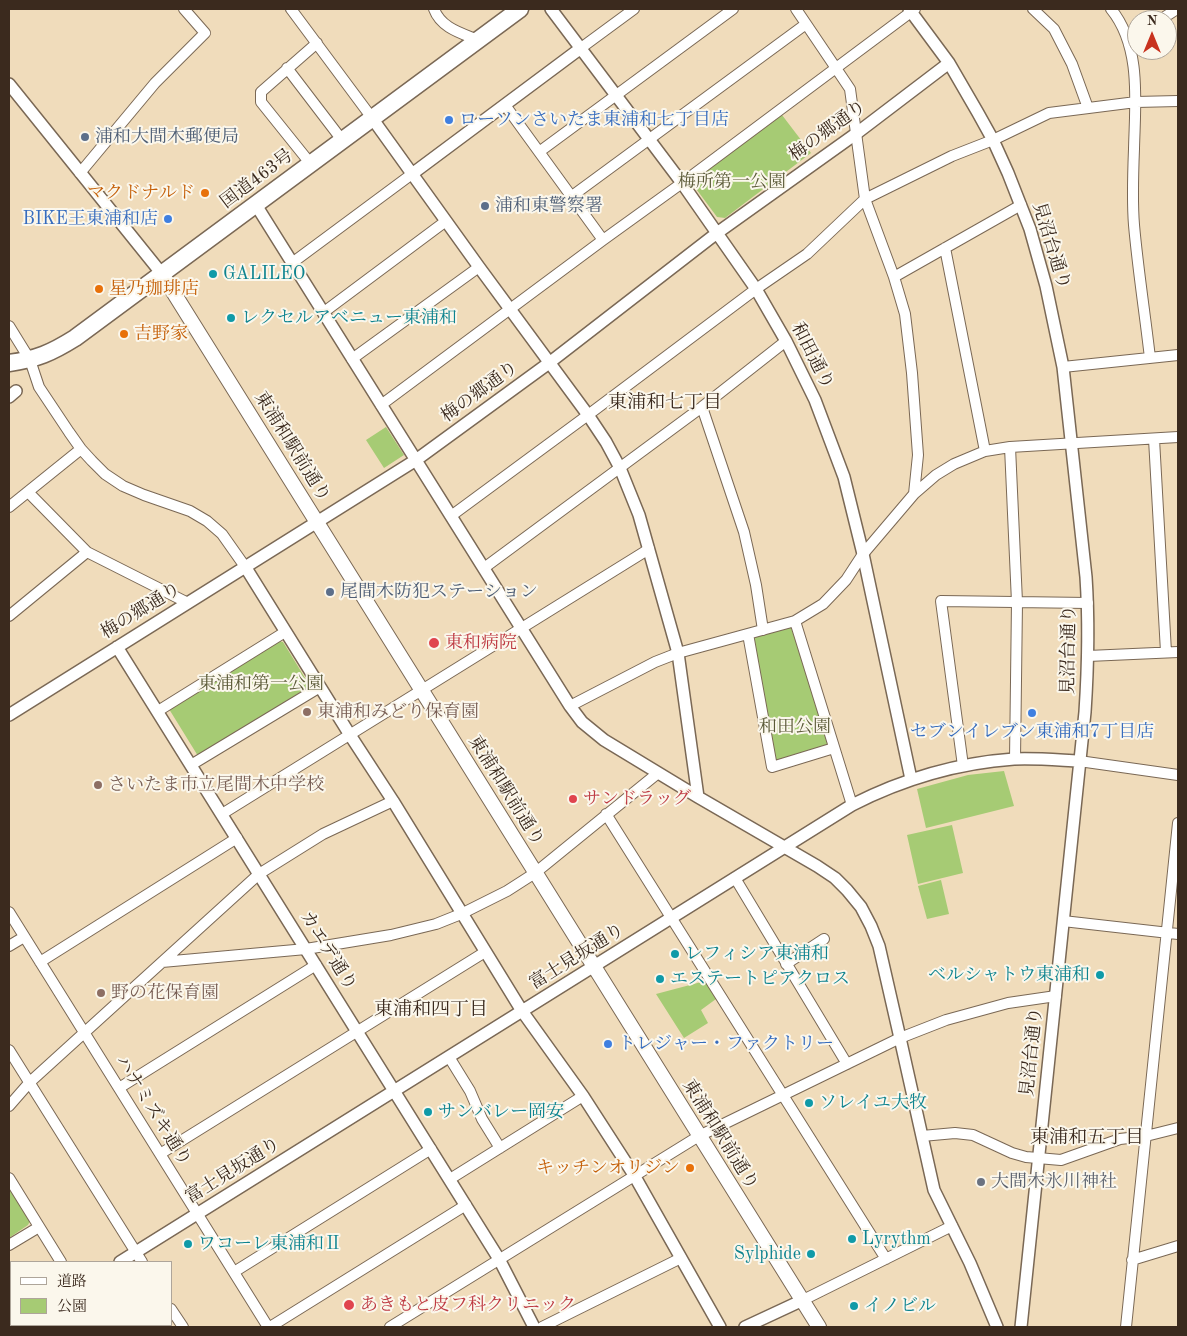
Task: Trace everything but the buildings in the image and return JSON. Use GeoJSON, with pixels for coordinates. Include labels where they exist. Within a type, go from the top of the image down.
{"type":"FeatureCollection","features":[{"type":"Feature","properties":{"kind":"highway","name":"国道463号"},"geometry":{"type":"LineString","coordinates":[[9,363],[30,360],[52,352],[75,338],[520,9]]}},
{"type":"Feature","properties":{"kind":"main road","name":"東浦和駅前通り"},"geometry":{"type":"LineString","coordinates":[[162,274],[819,1327]]}},
{"type":"Feature","properties":{"kind":"street"},"geometry":{"type":"LineString","coordinates":[[80,173],[155,83],[205,33],[184,9]]}},
{"type":"Feature","properties":{"kind":"street"},"geometry":{"type":"LineString","coordinates":[[291,9],[588,415],[620,468],[639,515],[678,653],[698,798]]}},
{"type":"Feature","properties":{"kind":"street"},"geometry":{"type":"LineString","coordinates":[[434,9],[443,24],[478,40]]}},
{"type":"Feature","properties":{"kind":"street","name":"和田通り"},"geometry":{"type":"LineString","coordinates":[[551,9],[682,183],[756,288],[786,341],[815,400],[844,477],[863,554],[911,779]]}},
{"type":"Feature","properties":{"kind":"street"},"geometry":{"type":"LineString","coordinates":[[292,263],[634,9]]}},
{"type":"Feature","properties":{"kind":"street"},"geometry":{"type":"LineString","coordinates":[[539,152],[733,9]]}},
{"type":"Feature","properties":{"kind":"street"},"geometry":{"type":"LineString","coordinates":[[796,9],[850,89],[865,199],[905,314],[912,373],[918,455],[914,494]]}},
{"type":"Feature","properties":{"kind":"street"},"geometry":{"type":"LineString","coordinates":[[1033,9],[1054,29],[1072,64],[1088,108]]}},
{"type":"Feature","properties":{"kind":"street"},"geometry":{"type":"LineString","coordinates":[[1111,9],[1127,31]]}},
{"type":"Feature","properties":{"kind":"street"},"geometry":{"type":"LineString","coordinates":[[381,405],[682,183],[912,10]]}},
{"type":"Feature","properties":{"kind":"street","name":"見沼台通り"},"geometry":{"type":"LineString","coordinates":[[912,10],[962,85],[993,140],[1030,229],[1046,286],[1063,367],[1088,603],[1085,712],[1021,1327]]}},
{"type":"Feature","properties":{"kind":"street"},"geometry":{"type":"LineString","coordinates":[[572,196],[806,24]]}},
{"type":"Feature","properties":{"kind":"street"},"geometry":{"type":"LineString","coordinates":[[310,164],[261,102],[261,92],[317,43]]}},
{"type":"Feature","properties":{"kind":"street"},"geometry":{"type":"LineString","coordinates":[[1132,60],[1136,102],[1134,225],[1150,358]]}},
{"type":"Feature","properties":{"kind":"street","name":"梅の郷通り"},"geometry":{"type":"LineString","coordinates":[[9,715],[416,460],[549,362],[717,233],[857,133],[948,63]]}},
{"type":"Feature","properties":{"kind":"street"},"geometry":{"type":"LineString","coordinates":[[287,68],[342,140]]}},
{"type":"Feature","properties":{"kind":"street"},"geometry":{"type":"LineString","coordinates":[[9,84],[162,274]]}},
{"type":"Feature","properties":{"kind":"street"},"geometry":{"type":"LineString","coordinates":[[451,516],[756,288],[807,254],[865,199],[952,156],[993,140],[1049,113],[1136,102],[1178,101]]}},
{"type":"Feature","properties":{"kind":"street"},"geometry":{"type":"LineString","coordinates":[[505,105],[603,240]]}},
{"type":"Feature","properties":{"kind":"street"},"geometry":{"type":"LineString","coordinates":[[256,205],[570,706],[582,722],[604,740],[698,798],[817,866],[835,878],[861,907],[879,946],[934,1190],[970,1263],[997,1327]]}},
{"type":"Feature","properties":{"kind":"street"},"geometry":{"type":"LineString","coordinates":[[894,278],[1021,205]]}},
{"type":"Feature","properties":{"kind":"street"},"geometry":{"type":"LineString","coordinates":[[324,312],[446,221]]}},
{"type":"Feature","properties":{"kind":"street"},"geometry":{"type":"LineString","coordinates":[[945,248],[985,451]]}},
{"type":"Feature","properties":{"kind":"street"},"geometry":{"type":"LineString","coordinates":[[352,359],[479,267]]}},
{"type":"Feature","properties":{"kind":"street"},"geometry":{"type":"LineString","coordinates":[[9,326],[30,360],[39,387],[81,449],[97,466],[117,482],[144,495],[190,511],[207,521],[222,534],[246,568],[522,1011],[583,1096],[634,1175],[720,1327]]}},
{"type":"Feature","properties":{"kind":"street"},"geometry":{"type":"LineString","coordinates":[[484,568],[702,407],[786,341]]}},
{"type":"Feature","properties":{"kind":"street"},"geometry":{"type":"LineString","coordinates":[[1063,367],[1178,356]]}},
{"type":"Feature","properties":{"kind":"street"},"geometry":{"type":"LineString","coordinates":[[702,407],[744,532],[756,584],[763,630]]}},
{"type":"Feature","properties":{"kind":"street"},"geometry":{"type":"LineString","coordinates":[[570,706],[655,662],[678,653],[795,620],[823,604],[846,580],[863,554],[914,494],[936,475],[954,464],[985,451],[1010,447],[1178,437]]}},
{"type":"Feature","properties":{"kind":"street"},"geometry":{"type":"LineString","coordinates":[[1154,439],[1166,652]]}},
{"type":"Feature","properties":{"kind":"street"},"geometry":{"type":"LineString","coordinates":[[1010,447],[1017,602],[1015,759]]}},
{"type":"Feature","properties":{"kind":"street"},"geometry":{"type":"LineString","coordinates":[[9,507],[81,449]]}},
{"type":"Feature","properties":{"kind":"street"},"geometry":{"type":"LineString","coordinates":[[28,492],[87,552],[188,603]]}},
{"type":"Feature","properties":{"kind":"street"},"geometry":{"type":"LineString","coordinates":[[222,814],[649,550]]}},
{"type":"Feature","properties":{"kind":"street"},"geometry":{"type":"LineString","coordinates":[[9,616],[87,552]]}},
{"type":"Feature","properties":{"kind":"street"},"geometry":{"type":"LineString","coordinates":[[963,766],[941,601],[1088,603]]}},
{"type":"Feature","properties":{"kind":"street"},"geometry":{"type":"LineString","coordinates":[[795,620],[852,805]]}},
{"type":"Feature","properties":{"kind":"street"},"geometry":{"type":"LineString","coordinates":[[158,711],[285,632]]}},
{"type":"Feature","properties":{"kind":"street"},"geometry":{"type":"LineString","coordinates":[[748,634],[772,767],[834,748]]}},
{"type":"Feature","properties":{"kind":"street","name":"カエデ通り"},"geometry":{"type":"LineString","coordinates":[[118,647],[466,1205],[499,1259],[534,1327]]}},
{"type":"Feature","properties":{"kind":"street"},"geometry":{"type":"LineString","coordinates":[[1088,656],[1178,652]]}},
{"type":"Feature","properties":{"kind":"street"},"geometry":{"type":"LineString","coordinates":[[191,765],[320,688]]}},
{"type":"Feature","properties":{"kind":"street","name":"富士見坂通り"},"geometry":{"type":"LineString","coordinates":[[124,1261],[139,1257],[197,1214],[869,796],[911,779],[963,766],[1015,759],[1079,761]]}},
{"type":"Feature","properties":{"kind":"street"},"geometry":{"type":"LineString","coordinates":[[1079,761],[1178,775]]}},
{"type":"Feature","properties":{"kind":"street"},"geometry":{"type":"LineString","coordinates":[[162,962],[306,949],[391,936],[436,924],[507,891],[535,872],[658,772]]}},
{"type":"Feature","properties":{"kind":"street"},"geometry":{"type":"LineString","coordinates":[[9,1106],[30,1082],[259,874],[323,834],[392,802]]}},
{"type":"Feature","properties":{"kind":"street"},"geometry":{"type":"LineString","coordinates":[[606,814],[886,1259]]}},
{"type":"Feature","properties":{"kind":"street"},"geometry":{"type":"LineString","coordinates":[[1126,1327],[1146,1136],[1173,933],[1178,823]]}},
{"type":"Feature","properties":{"kind":"street"},"geometry":{"type":"LineString","coordinates":[[40,962],[237,838]]}},
{"type":"Feature","properties":{"kind":"street"},"geometry":{"type":"LineString","coordinates":[[735,878],[847,1064]]}},
{"type":"Feature","properties":{"kind":"street","name":"ハナミズキ通り"},"geometry":{"type":"LineString","coordinates":[[9,912],[269,1327]]}},
{"type":"Feature","properties":{"kind":"street"},"geometry":{"type":"LineString","coordinates":[[1063,922],[1173,933]]}},
{"type":"Feature","properties":{"kind":"street"},"geometry":{"type":"LineString","coordinates":[[9,946],[24,937]]}},
{"type":"Feature","properties":{"kind":"street"},"geometry":{"type":"LineString","coordinates":[[786,964],[824,939]]}},
{"type":"Feature","properties":{"kind":"street"},"geometry":{"type":"LineString","coordinates":[[160,1154],[485,952]]}},
{"type":"Feature","properties":{"kind":"street"},"geometry":{"type":"LineString","coordinates":[[119,1088],[316,965]]}},
{"type":"Feature","properties":{"kind":"street"},"geometry":{"type":"LineString","coordinates":[[390,1327],[699,1136],[900,1038],[946,1020],[1008,1003],[1056,996]]}},
{"type":"Feature","properties":{"kind":"street"},"geometry":{"type":"LineString","coordinates":[[9,1050],[139,1257]]}},
{"type":"Feature","properties":{"kind":"street"},"geometry":{"type":"LineString","coordinates":[[449,1057],[470,1091],[482,1120],[500,1148]]}},
{"type":"Feature","properties":{"kind":"street"},"geometry":{"type":"LineString","coordinates":[[450,1179],[583,1096]]}},
{"type":"Feature","properties":{"kind":"street"},"geometry":{"type":"LineString","coordinates":[[922,1136],[955,1133],[973,1135],[1012,1153],[1061,1160],[1120,1139],[1146,1136],[1178,1128]]}},
{"type":"Feature","properties":{"kind":"street"},"geometry":{"type":"LineString","coordinates":[[234,1272],[430,1148]]}},
{"type":"Feature","properties":{"kind":"street"},"geometry":{"type":"LineString","coordinates":[[9,1178],[60,1261]]}},
{"type":"Feature","properties":{"kind":"street"},"geometry":{"type":"LineString","coordinates":[[269,1327],[466,1205]]}},
{"type":"Feature","properties":{"kind":"street"},"geometry":{"type":"LineString","coordinates":[[745,1327],[952,1226]]}},
{"type":"Feature","properties":{"kind":"street"},"geometry":{"type":"LineString","coordinates":[[9,1245],[39,1227]]}},
{"type":"Feature","properties":{"kind":"street"},"geometry":{"type":"LineString","coordinates":[[1132,1260],[1178,1246]]}},
{"type":"Feature","properties":{"kind":"street"},"geometry":{"type":"LineString","coordinates":[[542,1327],[682,1258]]}},
{"type":"Feature","properties":{"kind":"street"},"geometry":{"type":"LineString","coordinates":[[172,1311],[183,1327]]}},
{"type":"Feature","properties":{"kind":"green space","name":"梅所第一公園"},"geometry":{"type":"Polygon","coordinates":[[[782,115],[811,153],[725,218],[717,217],[691,182],[782,115]]]}},
{"type":"Feature","properties":{"kind":"green space"},"geometry":{"type":"Polygon","coordinates":[[[386,427],[404,455],[384,468],[366,440],[386,427]]]}},
{"type":"Feature","properties":{"kind":"green space","name":"和田公園"},"geometry":{"type":"Polygon","coordinates":[[[791,627],[828,743],[826,747],[777,763],[773,760],[752,640],[754,636],[791,627]]]}},
{"type":"Feature","properties":{"kind":"green space","name":"東浦和第一公園"},"geometry":{"type":"Polygon","coordinates":[[[278,641],[283,642],[307,681],[307,688],[198,756],[169,709],[278,641]]]}},
{"type":"Feature","properties":{"kind":"green space"},"geometry":{"type":"Polygon","coordinates":[[[1004,771],[1014,806],[926,828],[917,789],[968,775],[1004,771]]]}},
{"type":"Feature","properties":{"kind":"green space"},"geometry":{"type":"Polygon","coordinates":[[[952,825],[963,873],[918,884],[907,835],[952,825]]]}},
{"type":"Feature","properties":{"kind":"green space"},"geometry":{"type":"Polygon","coordinates":[[[941,880],[949,914],[927,919],[918,886],[941,880]]]}},
{"type":"Feature","properties":{"kind":"green space"},"geometry":{"type":"Polygon","coordinates":[[[705,981],[716,999],[701,1010],[708,1023],[684,1038],[656,994],[705,981]]]}},
{"type":"Feature","properties":{"kind":"green space"},"geometry":{"type":"Polygon","coordinates":[[[9,1187],[30,1221],[28,1225],[9,1238],[9,1187]]]}},
{"type":"Feature","properties":{"kind":"place","name":"ローソンさいたま東浦和七丁目店"},"geometry":{"type":"Point","coordinates":[449,120]}},
{"type":"Feature","properties":{"kind":"place","name":"浦和大間木郵便局"},"geometry":{"type":"Point","coordinates":[85,137]}},
{"type":"Feature","properties":{"kind":"place","name":"マクドナルド"},"geometry":{"type":"Point","coordinates":[205,193]}},
{"type":"Feature","properties":{"kind":"place","name":"浦和東警察署"},"geometry":{"type":"Point","coordinates":[485,206]}},
{"type":"Feature","properties":{"kind":"place","name":"BIKE王東浦和店"},"geometry":{"type":"Point","coordinates":[168,219]}},
{"type":"Feature","properties":{"kind":"place","name":"GALILEO"},"geometry":{"type":"Point","coordinates":[213,274]}},
{"type":"Feature","properties":{"kind":"place","name":"星乃珈琲店"},"geometry":{"type":"Point","coordinates":[99,289]}},
{"type":"Feature","properties":{"kind":"place","name":"レクセルアベニュー東浦和"},"geometry":{"type":"Point","coordinates":[231,318]}},
{"type":"Feature","properties":{"kind":"place","name":"吉野家"},"geometry":{"type":"Point","coordinates":[124,334]}},
{"type":"Feature","properties":{"kind":"place","name":"尾間木防犯ステーション"},"geometry":{"type":"Point","coordinates":[330,592]}},
{"type":"Feature","properties":{"kind":"place","name":"東和病院"},"geometry":{"type":"Point","coordinates":[434,643]}},
{"type":"Feature","properties":{"kind":"place","name":"東浦和みどり保育園"},"geometry":{"type":"Point","coordinates":[307,712]}},
{"type":"Feature","properties":{"kind":"place","name":"セブンイレブン東浦和7丁目店"},"geometry":{"type":"Point","coordinates":[1032,713]}},
{"type":"Feature","properties":{"kind":"place","name":"さいたま市立尾間木中学校"},"geometry":{"type":"Point","coordinates":[98,785]}},
{"type":"Feature","properties":{"kind":"place","name":"サンドラッグ"},"geometry":{"type":"Point","coordinates":[573,799]}},
{"type":"Feature","properties":{"kind":"place","name":"レフィシア東浦和"},"geometry":{"type":"Point","coordinates":[675,954]}},
{"type":"Feature","properties":{"kind":"place","name":"ベルシャトウ東浦和"},"geometry":{"type":"Point","coordinates":[1100,975]}},
{"type":"Feature","properties":{"kind":"place","name":"エステートピアクロス"},"geometry":{"type":"Point","coordinates":[660,979]}},
{"type":"Feature","properties":{"kind":"place","name":"野の花保育園"},"geometry":{"type":"Point","coordinates":[101,993]}},
{"type":"Feature","properties":{"kind":"place","name":"トレジャー・ファクトリー"},"geometry":{"type":"Point","coordinates":[608,1044]}},
{"type":"Feature","properties":{"kind":"place","name":"ソレイユ大牧"},"geometry":{"type":"Point","coordinates":[809,1103]}},
{"type":"Feature","properties":{"kind":"place","name":"サンバレー岡安"},"geometry":{"type":"Point","coordinates":[428,1112]}},
{"type":"Feature","properties":{"kind":"place","name":"キッチンオリジン"},"geometry":{"type":"Point","coordinates":[690,1168]}},
{"type":"Feature","properties":{"kind":"place","name":"大間木氷川神社"},"geometry":{"type":"Point","coordinates":[981,1182]}},
{"type":"Feature","properties":{"kind":"place","name":"Lyrythm"},"geometry":{"type":"Point","coordinates":[852,1239]}},
{"type":"Feature","properties":{"kind":"place","name":"ワコーレ東浦和Ⅱ"},"geometry":{"type":"Point","coordinates":[188,1244]}},
{"type":"Feature","properties":{"kind":"place","name":"Sylphide"},"geometry":{"type":"Point","coordinates":[811,1254]}},
{"type":"Feature","properties":{"kind":"place","name":"あきもと皮フ科クリニック"},"geometry":{"type":"Point","coordinates":[349,1305]}},
{"type":"Feature","properties":{"kind":"place","name":"イノビル"},"geometry":{"type":"Point","coordinates":[854,1306]}},
{"type":"Feature","properties":{"kind":"district","name":"東浦和七丁目"},"geometry":{"type":"Point","coordinates":[665,403]}},
{"type":"Feature","properties":{"kind":"district","name":"東浦和四丁目"},"geometry":{"type":"Point","coordinates":[431,1010]}},
{"type":"Feature","properties":{"kind":"district","name":"東浦和五丁目"},"geometry":{"type":"Point","coordinates":[1087,1138]}}]}
